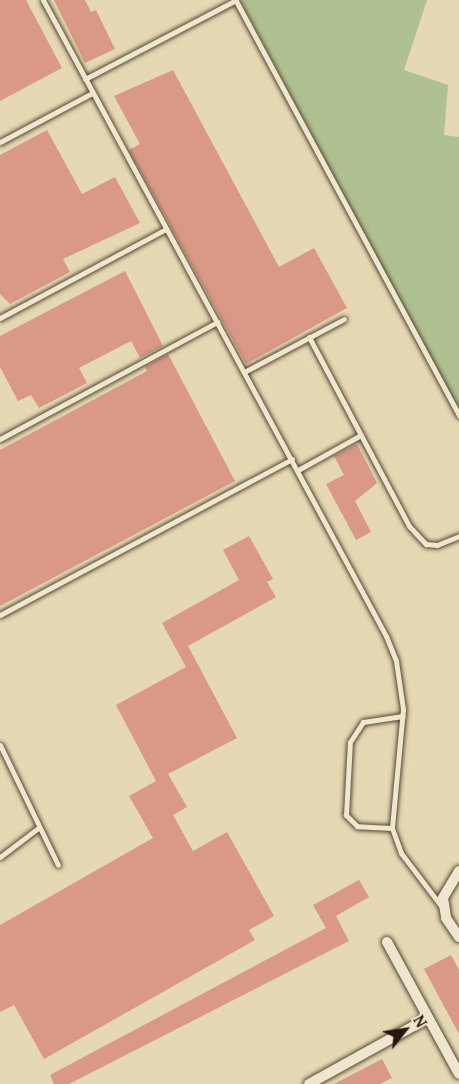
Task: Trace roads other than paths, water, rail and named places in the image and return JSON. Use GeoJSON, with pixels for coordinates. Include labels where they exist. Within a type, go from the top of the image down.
{"type":"FeatureCollection","features":[{"type":"Feature","properties":{"kind":"street"},"geometry":{"type":"LineString","coordinates":[[459,871],[445,890],[443,908],[459,936]]}},
{"type":"Feature","properties":{"kind":"street"},"geometry":{"type":"LineString","coordinates":[[387,942],[459,1074]]}},
{"type":"Feature","properties":{"kind":"street"},"geometry":{"type":"LineString","coordinates":[[309,1084],[428,1017]]}},
{"type":"Feature","properties":{"kind":"lane"},"geometry":{"type":"LineString","coordinates":[[43,0],[298,470],[389,644],[401,684],[403,716],[392,828],[401,853],[443,908]]}},
{"type":"Feature","properties":{"kind":"lane"},"geometry":{"type":"LineString","coordinates":[[85,79],[236,0],[459,416]]}},
{"type":"Feature","properties":{"kind":"lane"},"geometry":{"type":"LineString","coordinates":[[0,142],[92,93]]}},
{"type":"Feature","properties":{"kind":"lane"},"geometry":{"type":"LineString","coordinates":[[0,318],[166,229]]}},
{"type":"Feature","properties":{"kind":"lane"},"geometry":{"type":"LineString","coordinates":[[244,372],[344,319]]}},
{"type":"Feature","properties":{"kind":"lane"},"geometry":{"type":"LineString","coordinates":[[0,439],[217,322]]}},
{"type":"Feature","properties":{"kind":"lane"},"geometry":{"type":"LineString","coordinates":[[309,337],[417,536],[437,545],[459,536]]}},
{"type":"Feature","properties":{"kind":"lane"},"geometry":{"type":"LineString","coordinates":[[298,470],[361,435]]}},
{"type":"Feature","properties":{"kind":"lane"},"geometry":{"type":"LineString","coordinates":[[0,615],[292,459]]}},
{"type":"Feature","properties":{"kind":"lane"},"geometry":{"type":"LineString","coordinates":[[392,828],[364,828],[346,815],[350,742],[363,722],[403,716]]}},
{"type":"Feature","properties":{"kind":"lane"},"geometry":{"type":"LineString","coordinates":[[0,745],[38,828],[58,865]]}},
{"type":"Feature","properties":{"kind":"lane"},"geometry":{"type":"LineString","coordinates":[[0,857],[38,828]]}}]}
